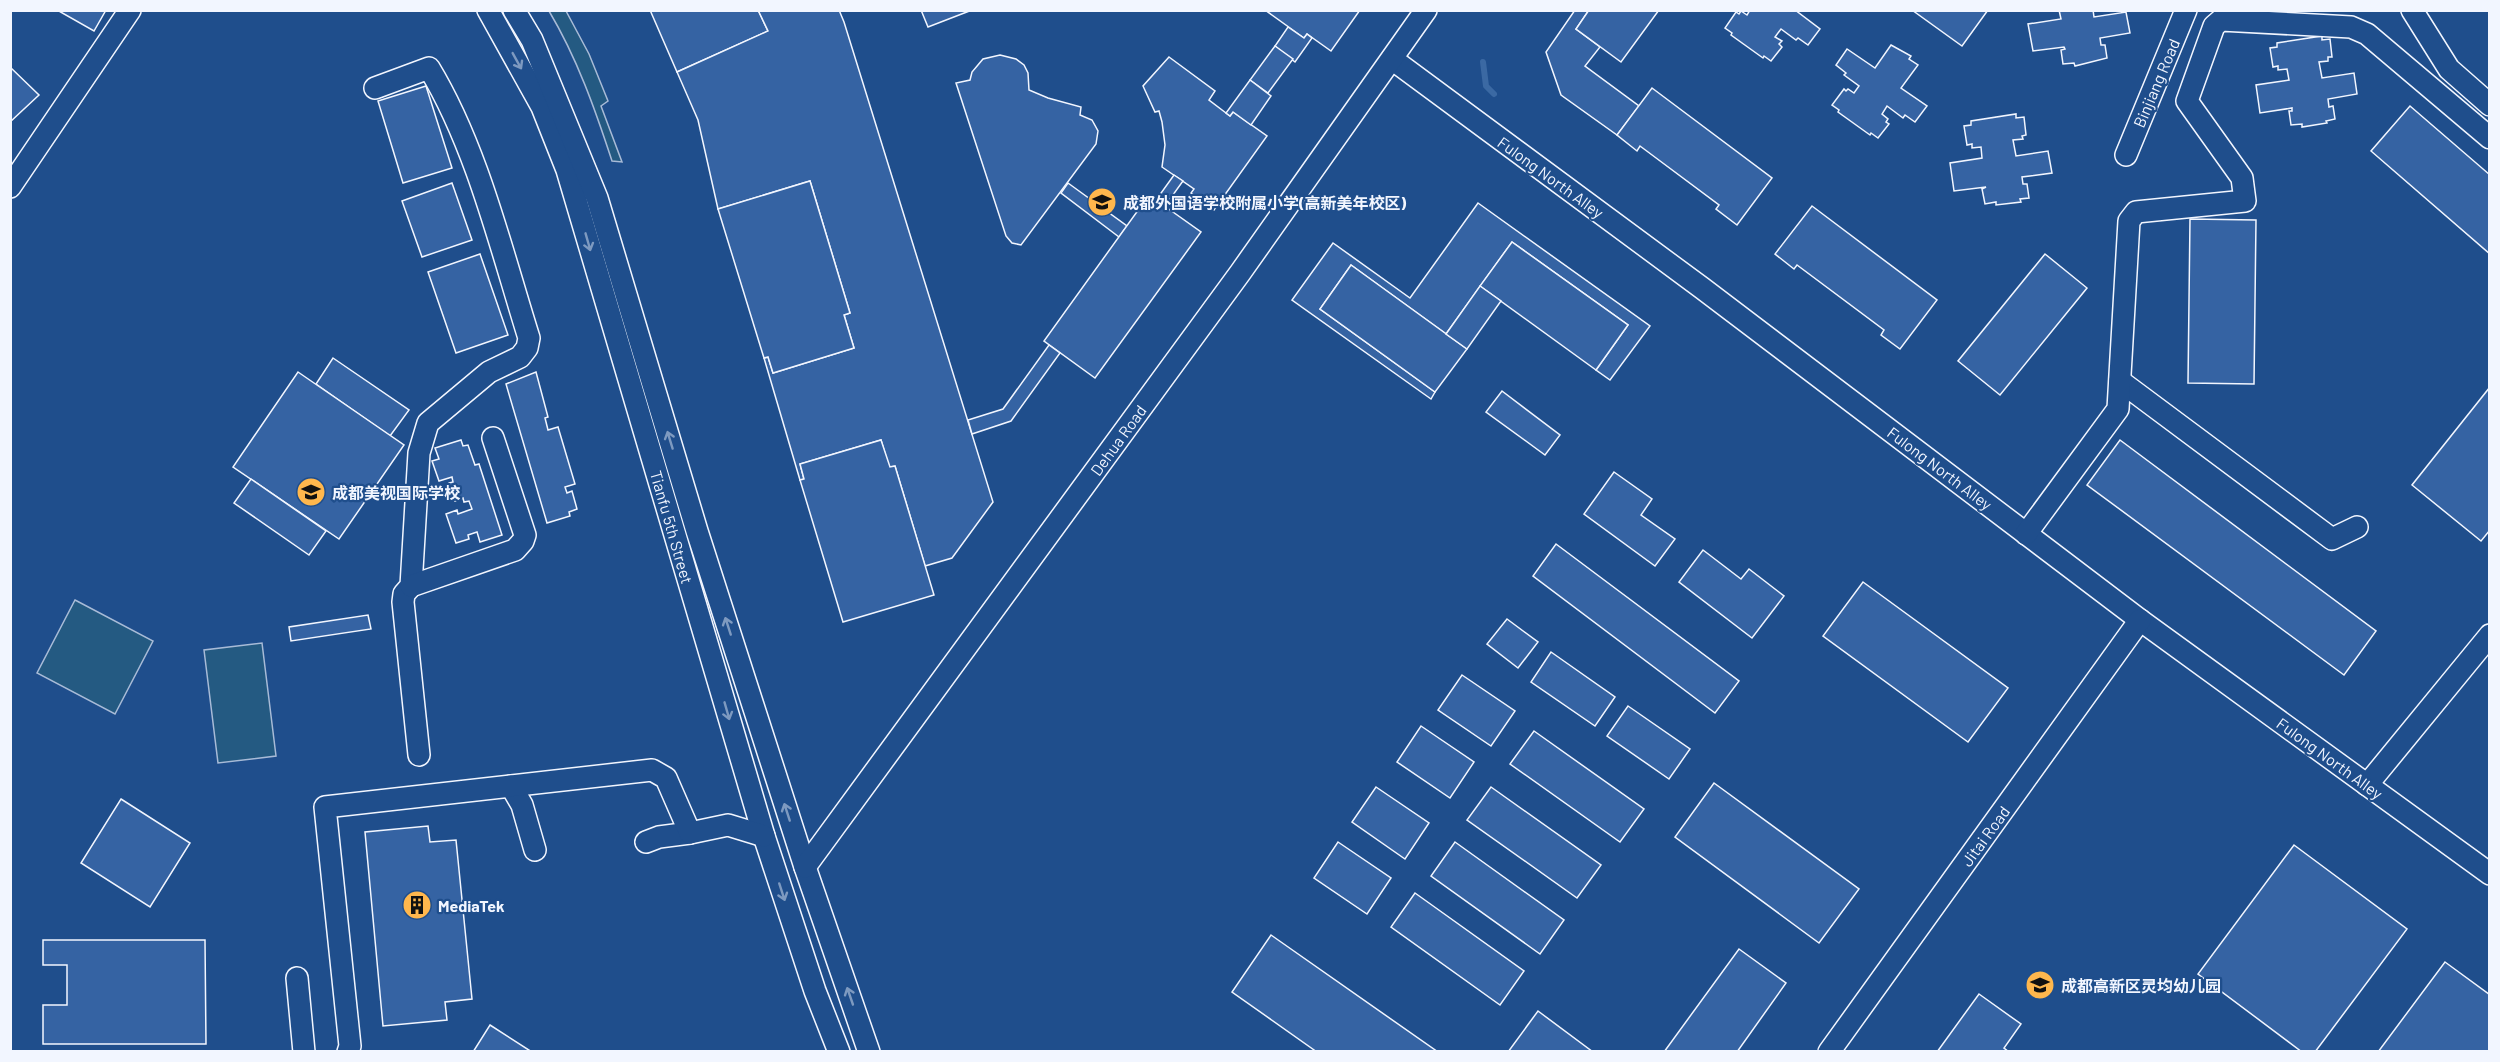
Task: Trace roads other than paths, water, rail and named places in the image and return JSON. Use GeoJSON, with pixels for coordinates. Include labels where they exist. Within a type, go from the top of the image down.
{"type":"FeatureCollection","features":[{"type":"Feature","properties":{"kind":"street"},"geometry":{"type":"LineString","coordinates":[[10,187],[130,10]]}},
{"type":"Feature","properties":{"kind":"street","name":"Tianfu 5th Street"},"geometry":{"type":"LineString","coordinates":[[488,10],[542,107],[567,170],[764,837],[815,991],[839,1052]]}},
{"type":"Feature","properties":{"kind":"street","name":"Tianfu 5th Street"},"geometry":{"type":"LineString","coordinates":[[514,10],[532,40],[597,198],[697,531],[806,867],[870,1052]]}},
{"type":"Feature","properties":{"kind":"street","name":"Dehua Road"},"geometry":{"type":"LineString","coordinates":[[806,867],[1233,282],[1426,10]]}},
{"type":"Feature","properties":{"kind":"street","name":"Binjiang Road"},"geometry":{"type":"LineString","coordinates":[[2126,155],[2186,10]]}},
{"type":"Feature","properties":{"kind":"street"},"geometry":{"type":"LineString","coordinates":[[2412,10],[2449,69],[2490,105]]}},
{"type":"Feature","properties":{"kind":"street"},"geometry":{"type":"LineString","coordinates":[[2118,409],[2129,221],[2136,212],[2245,201],[2242,178],[2187,101],[2214,26],[2221,20],[2351,27],[2367,34],[2490,138]]}},
{"type":"Feature","properties":{"kind":"street","name":"Fulong North Alley"},"geometry":{"type":"LineString","coordinates":[[1392,60],[1702,288],[2140,620],[2490,874]]}},
{"type":"Feature","properties":{"kind":"street"},"geometry":{"type":"LineString","coordinates":[[375,88],[429,68],[450,102],[468,148],[529,338],[527,348],[520,357],[489,372],[428,423],[419,453],[411,586]]}},
{"type":"Feature","properties":{"kind":"street"},"geometry":{"type":"LineString","coordinates":[[2120,381],[2332,539],[2357,527]]}},
{"type":"Feature","properties":{"kind":"street"},"geometry":{"type":"LineString","coordinates":[[2026,534],[2118,409],[2143,398]]}},
{"type":"Feature","properties":{"kind":"street"},"geometry":{"type":"LineString","coordinates":[[419,755],[404,594],[411,586],[514,550],[523,542],[525,535],[493,438]]}},
{"type":"Feature","properties":{"kind":"street","name":"Jitai Road"},"geometry":{"type":"LineString","coordinates":[[1829,1052],[2140,620]]}},
{"type":"Feature","properties":{"kind":"street"},"geometry":{"type":"LineString","coordinates":[[2367,785],[2490,635]]}},
{"type":"Feature","properties":{"kind":"street"},"geometry":{"type":"LineString","coordinates":[[348,1052],[350,1046],[325,807],[652,770],[666,778],[690,833]]}},
{"type":"Feature","properties":{"kind":"street"},"geometry":{"type":"LineString","coordinates":[[511,786],[522,805],[535,850]]}},
{"type":"Feature","properties":{"kind":"street"},"geometry":{"type":"LineString","coordinates":[[646,842],[659,837],[728,825],[764,837]]}},
{"type":"Feature","properties":{"kind":"street"},"geometry":{"type":"LineString","coordinates":[[297,978],[304,1052]]}},
{"type":"Feature","properties":{"kind":"waterway"},"geometry":{"type":"LineString","coordinates":[[1483,62],[1486,86],[1494,94]]}},
{"type":"Feature","properties":{"kind":"place","name":"成都外国语学校附属小学(高新美年校区)"},"geometry":{"type":"Point","coordinates":[1102,202]}},
{"type":"Feature","properties":{"kind":"place","name":"成都美视国际学校"},"geometry":{"type":"Point","coordinates":[311,492]}},
{"type":"Feature","properties":{"kind":"place","name":"MediaTek"},"geometry":{"type":"Point","coordinates":[417,905]}},
{"type":"Feature","properties":{"kind":"place","name":"成都高新区灵均幼儿园"},"geometry":{"type":"Point","coordinates":[2040,985]}}]}
